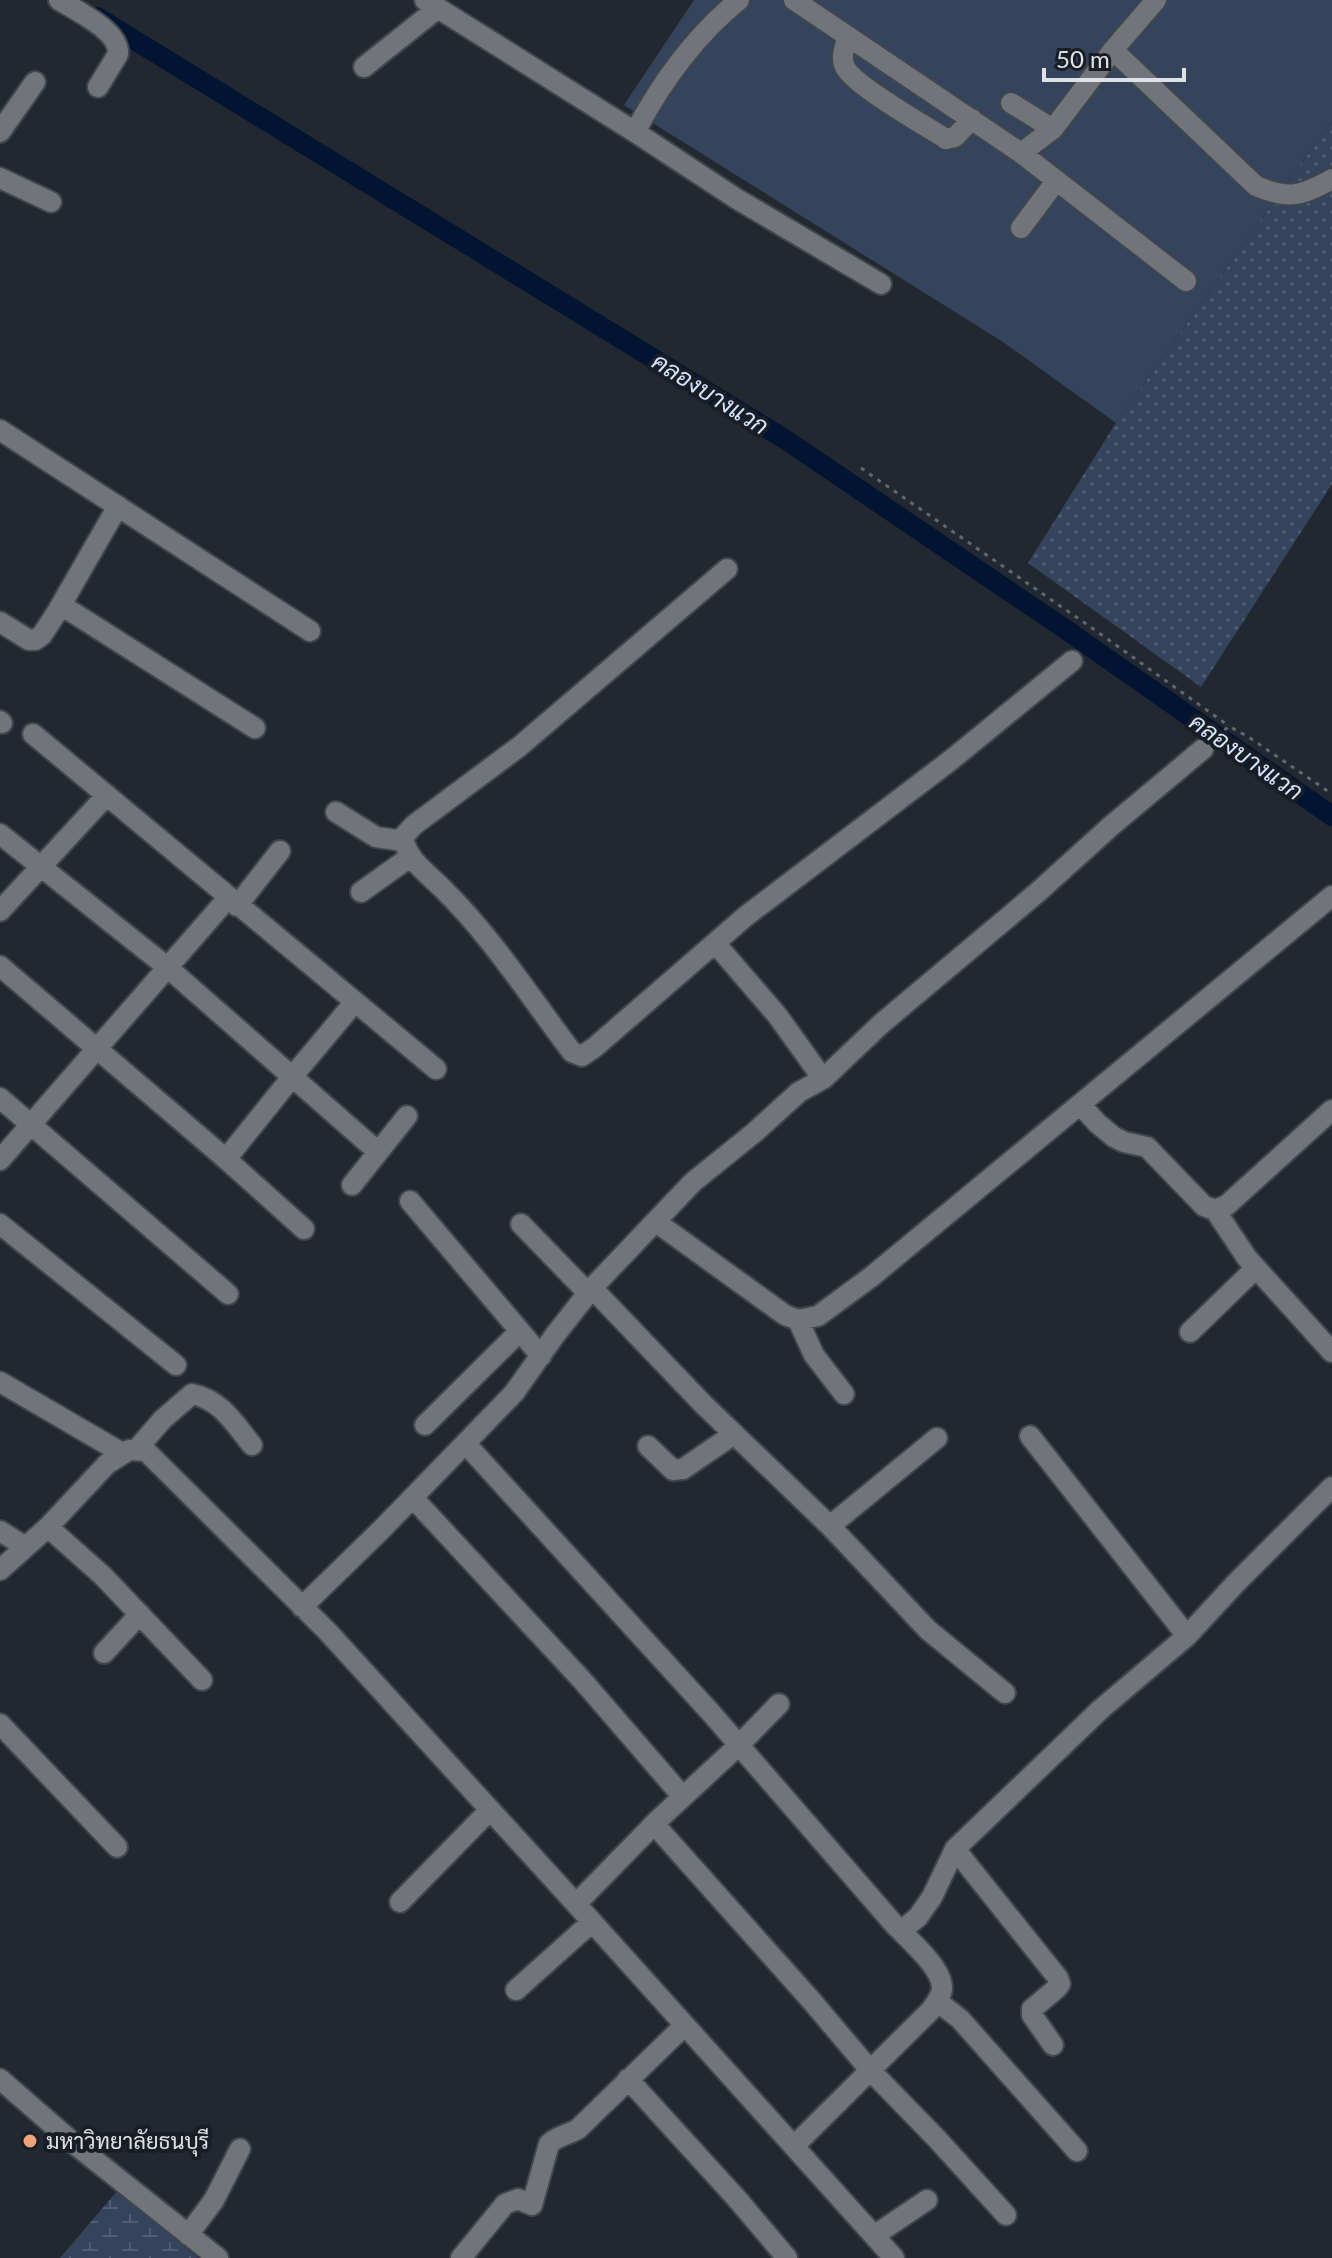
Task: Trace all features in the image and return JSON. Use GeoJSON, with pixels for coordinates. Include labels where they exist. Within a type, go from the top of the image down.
{"type":"FeatureCollection","features":[{"type":"Feature","properties":{"kind":"street"},"geometry":{"type":"LineString","coordinates":[[59,0],[115,38],[118,54],[98,87]]}},
{"type":"Feature","properties":{"kind":"street"},"geometry":{"type":"LineString","coordinates":[[635,132],[669,77],[694,45],[739,0]]}},
{"type":"Feature","properties":{"kind":"street"},"geometry":{"type":"LineString","coordinates":[[794,0],[1021,153],[1186,281]]}},
{"type":"Feature","properties":{"kind":"street"},"geometry":{"type":"LineString","coordinates":[[1021,153],[1053,129],[1113,50],[1156,0]]}},
{"type":"Feature","properties":{"kind":"street"},"geometry":{"type":"LineString","coordinates":[[364,67],[432,4],[737,199],[881,284]]}},
{"type":"Feature","properties":{"kind":"street"},"geometry":{"type":"LineString","coordinates":[[848,36],[843,63],[847,71],[896,107],[946,139],[955,137],[972,119]]}},
{"type":"Feature","properties":{"kind":"street"},"geometry":{"type":"LineString","coordinates":[[1113,50],[1256,186],[1275,194],[1307,193],[1332,179]]}},
{"type":"Feature","properties":{"kind":"street"},"geometry":{"type":"LineString","coordinates":[[0,132],[35,82]]}},
{"type":"Feature","properties":{"kind":"street"},"geometry":{"type":"LineString","coordinates":[[1011,103],[1053,129]]}},
{"type":"Feature","properties":{"kind":"street"},"geometry":{"type":"LineString","coordinates":[[0,178],[51,202]]}},
{"type":"Feature","properties":{"kind":"street"},"geometry":{"type":"LineString","coordinates":[[1021,228],[1056,181]]}},
{"type":"Feature","properties":{"kind":"street"},"geometry":{"type":"LineString","coordinates":[[0,430],[310,631]]}},
{"type":"Feature","properties":{"kind":"street"},"geometry":{"type":"LineString","coordinates":[[0,622],[29,640],[42,635],[118,506]]}},
{"type":"Feature","properties":{"kind":"street"},"geometry":{"type":"LineString","coordinates":[[727,569],[520,746],[414,825],[403,837],[407,849],[474,921],[572,1052],[582,1056],[757,907],[951,760],[1072,661]]}},
{"type":"Feature","properties":{"kind":"street"},"geometry":{"type":"LineString","coordinates":[[61,605],[255,728]]}},
{"type":"Feature","properties":{"kind":"street"},"geometry":{"type":"LineString","coordinates":[[33,734],[436,1069]]}},
{"type":"Feature","properties":{"kind":"street"},"geometry":{"type":"LineString","coordinates":[[302,1607],[514,1393],[590,1290],[693,1182],[799,1092],[823,1079],[881,1024],[1203,749]]}},
{"type":"Feature","properties":{"kind":"street"},"geometry":{"type":"LineString","coordinates":[[0,911],[107,795]]}},
{"type":"Feature","properties":{"kind":"street"},"geometry":{"type":"LineString","coordinates":[[336,812],[376,837],[407,849]]}},
{"type":"Feature","properties":{"kind":"street"},"geometry":{"type":"LineString","coordinates":[[0,834],[167,967],[377,1151]]}},
{"type":"Feature","properties":{"kind":"street"},"geometry":{"type":"LineString","coordinates":[[361,892],[407,849]]}},
{"type":"Feature","properties":{"kind":"street"},"geometry":{"type":"LineString","coordinates":[[0,1160],[167,967],[280,851]]}},
{"type":"Feature","properties":{"kind":"street"},"geometry":{"type":"LineString","coordinates":[[656,1222],[785,1315],[798,1320],[818,1316],[871,1277],[1332,896]]}},
{"type":"Feature","properties":{"kind":"street"},"geometry":{"type":"LineString","coordinates":[[715,943],[777,1015],[823,1079]]}},
{"type":"Feature","properties":{"kind":"street"},"geometry":{"type":"LineString","coordinates":[[0,966],[304,1229]]}},
{"type":"Feature","properties":{"kind":"street"},"geometry":{"type":"LineString","coordinates":[[226,1159],[354,1003]]}},
{"type":"Feature","properties":{"kind":"street"},"geometry":{"type":"LineString","coordinates":[[0,1098],[228,1294]]}},
{"type":"Feature","properties":{"kind":"street"},"geometry":{"type":"LineString","coordinates":[[1080,1104],[1114,1137],[1147,1147],[1204,1206],[1215,1210],[1247,1258],[1332,1352]]}},
{"type":"Feature","properties":{"kind":"street"},"geometry":{"type":"LineString","coordinates":[[1215,1210],[1227,1205],[1332,1110]]}},
{"type":"Feature","properties":{"kind":"street"},"geometry":{"type":"LineString","coordinates":[[352,1185],[407,1116]]}},
{"type":"Feature","properties":{"kind":"street"},"geometry":{"type":"LineString","coordinates":[[410,1201],[541,1356]]}},
{"type":"Feature","properties":{"kind":"street"},"geometry":{"type":"LineString","coordinates":[[0,1224],[176,1365]]}},
{"type":"Feature","properties":{"kind":"street"},"geometry":{"type":"LineString","coordinates":[[521,1224],[830,1526],[928,1630],[1005,1693]]}},
{"type":"Feature","properties":{"kind":"street"},"geometry":{"type":"LineString","coordinates":[[1190,1332],[1256,1268]]}},
{"type":"Feature","properties":{"kind":"street"},"geometry":{"type":"LineString","coordinates":[[798,1320],[814,1355],[844,1394]]}},
{"type":"Feature","properties":{"kind":"street"},"geometry":{"type":"LineString","coordinates":[[425,1425],[520,1331]]}},
{"type":"Feature","properties":{"kind":"street"},"geometry":{"type":"LineString","coordinates":[[0,1382],[129,1451],[146,1451],[169,1472],[328,1632],[894,2258]]}},
{"type":"Feature","properties":{"kind":"street"},"geometry":{"type":"LineString","coordinates":[[0,1570],[48,1527],[107,1464],[129,1451],[192,1394],[221,1406],[252,1445]]}},
{"type":"Feature","properties":{"kind":"street"},"geometry":{"type":"LineString","coordinates":[[648,1446],[673,1470],[683,1469],[734,1434]]}},
{"type":"Feature","properties":{"kind":"street"},"geometry":{"type":"LineString","coordinates":[[1030,1436],[1187,1636]]}},
{"type":"Feature","properties":{"kind":"street"},"geometry":{"type":"LineString","coordinates":[[830,1526],[937,1438]]}},
{"type":"Feature","properties":{"kind":"street"},"geometry":{"type":"LineString","coordinates":[[466,1444],[739,1745],[922,1952],[938,1975],[942,1988],[931,2010],[794,2146]]}},
{"type":"Feature","properties":{"kind":"street"},"geometry":{"type":"LineString","coordinates":[[901,1931],[918,1917],[932,1897],[955,1849],[1101,1709],[1187,1636],[1332,1487]]}},
{"type":"Feature","properties":{"kind":"street"},"geometry":{"type":"LineString","coordinates":[[413,1498],[582,1680],[683,1797]]}},
{"type":"Feature","properties":{"kind":"street"},"geometry":{"type":"LineString","coordinates":[[48,1527],[103,1576],[202,1680]]}},
{"type":"Feature","properties":{"kind":"street"},"geometry":{"type":"LineString","coordinates":[[0,1531],[24,1546]]}},
{"type":"Feature","properties":{"kind":"street"},"geometry":{"type":"LineString","coordinates":[[104,1653],[140,1614]]}},
{"type":"Feature","properties":{"kind":"street"},"geometry":{"type":"LineString","coordinates":[[576,1904],[779,1704]]}},
{"type":"Feature","properties":{"kind":"street"},"geometry":{"type":"LineString","coordinates":[[0,1724],[117,1847]]}},
{"type":"Feature","properties":{"kind":"street"},"geometry":{"type":"LineString","coordinates":[[400,1902],[489,1811]]}},
{"type":"Feature","properties":{"kind":"street"},"geometry":{"type":"LineString","coordinates":[[654,1824],[870,2070],[1006,2215]]}},
{"type":"Feature","properties":{"kind":"street"},"geometry":{"type":"LineString","coordinates":[[955,1849],[1058,1978],[1060,1984],[1057,1988],[1032,2009],[1032,2015],[1053,2045]]}},
{"type":"Feature","properties":{"kind":"street"},"geometry":{"type":"LineString","coordinates":[[516,1990],[592,1922]]}},
{"type":"Feature","properties":{"kind":"street"},"geometry":{"type":"LineString","coordinates":[[937,2001],[960,2019],[1077,2151]]}},
{"type":"Feature","properties":{"kind":"street"},"geometry":{"type":"LineString","coordinates":[[461,2258],[505,2204],[518,2199],[532,2205],[549,2144],[556,2137],[566,2136],[578,2129],[684,2026]]}},
{"type":"Feature","properties":{"kind":"street"},"geometry":{"type":"LineString","coordinates":[[0,2079],[77,2146],[218,2258]]}},
{"type":"Feature","properties":{"kind":"street"},"geometry":{"type":"LineString","coordinates":[[628,2079],[787,2258]]}},
{"type":"Feature","properties":{"kind":"street"},"geometry":{"type":"LineString","coordinates":[[188,2235],[214,2200],[240,2149]]}},
{"type":"Feature","properties":{"kind":"street"},"geometry":{"type":"LineString","coordinates":[[875,2235],[927,2200]]}},
{"type":"Feature","properties":{"kind":"path"},"geometry":{"type":"LineString","coordinates":[[861,468],[1229,726],[1332,794]]}},
{"type":"Feature","properties":{"kind":"path"},"geometry":{"type":"LineString","coordinates":[[1223,731],[1229,726]]}},
{"type":"Feature","properties":{"kind":"green space"},"geometry":{"type":"Polygon","coordinates":[[[694,0],[1332,0],[1332,120],[1116,423],[1003,342],[624,105],[694,0]]]}},
{"type":"Feature","properties":{"kind":"green space"},"geometry":{"type":"Polygon","coordinates":[[[1332,120],[1332,484],[1201,687],[1028,563],[1116,423],[1332,120]]]}},
{"type":"Feature","properties":{"kind":"green space"},"geometry":{"type":"Polygon","coordinates":[[[117,2191],[198,2258],[60,2258],[117,2191]]]}},
{"type":"Feature","properties":{"kind":"waterway","name":"คลองบางแวก"},"geometry":{"type":"LineString","coordinates":[[97,17],[786,440],[1065,629],[1332,816]]}},
{"type":"Feature","properties":{"kind":"place","name":"มหาวิทยาลัยธนบุรี"},"geometry":{"type":"Point","coordinates":[30,2141]}}]}
